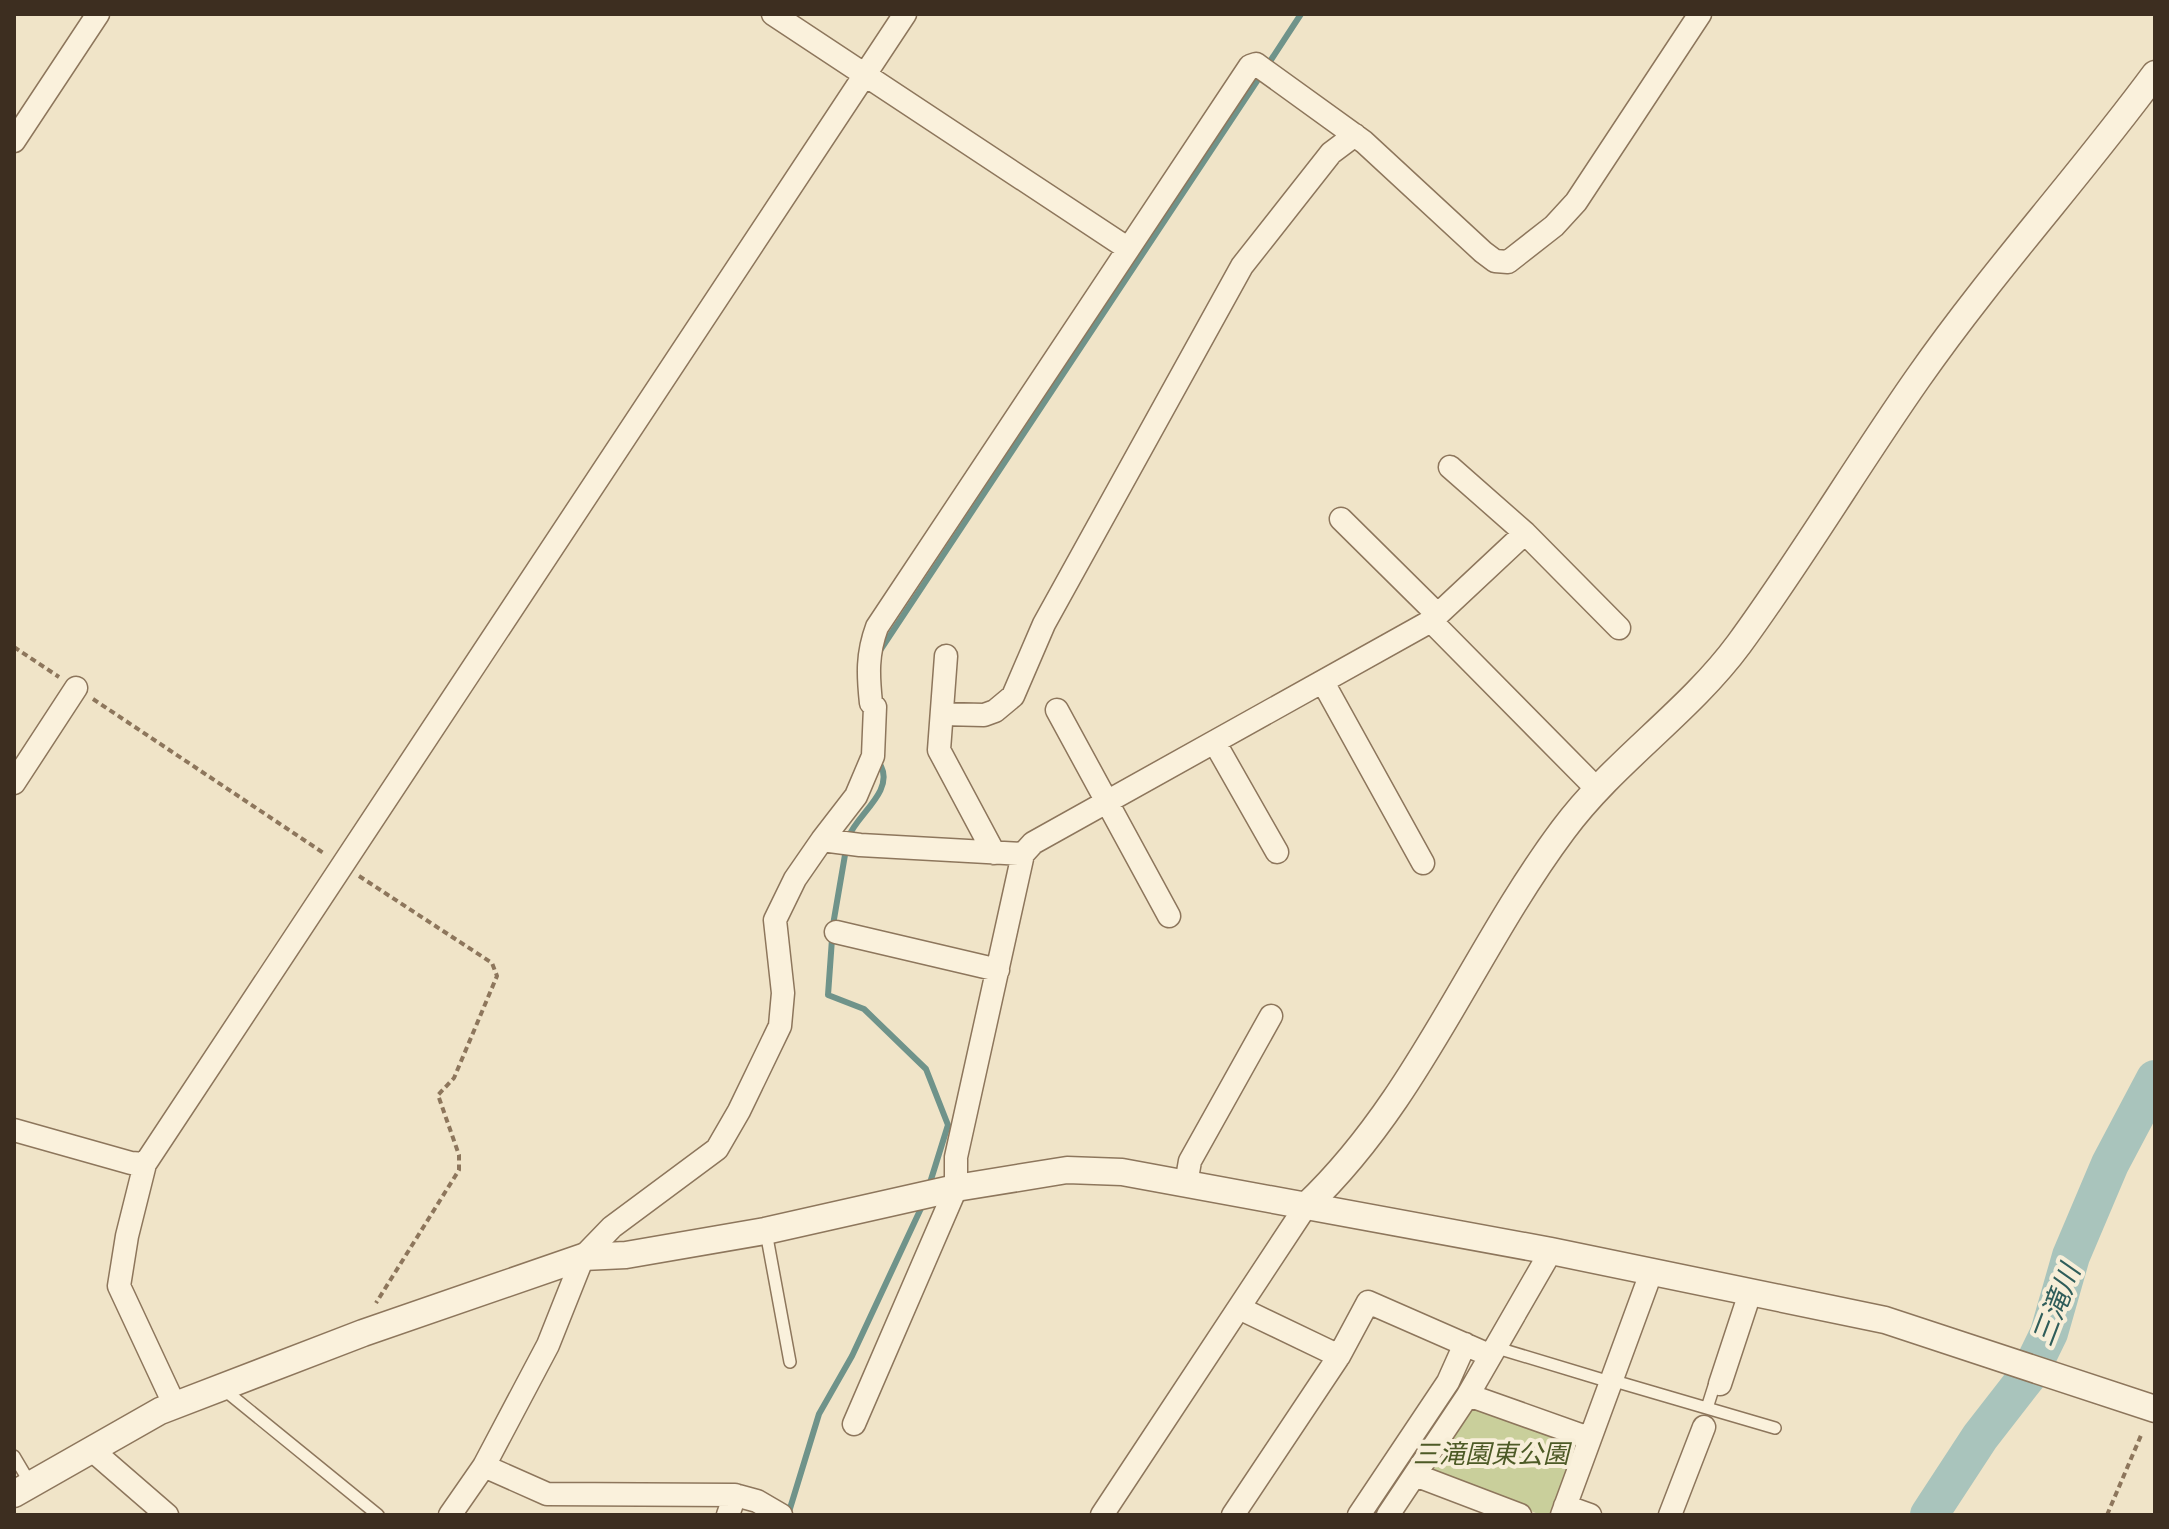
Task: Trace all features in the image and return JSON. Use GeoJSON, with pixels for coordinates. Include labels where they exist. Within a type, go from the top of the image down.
{"type":"FeatureCollection","features":[{"type":"Feature","properties":{"kind":"street"},"geometry":{"type":"LineString","coordinates":[[14,141],[98,14]]}},
{"type":"Feature","properties":{"kind":"street"},"geometry":{"type":"LineString","coordinates":[[773,14],[1127,248]]}},
{"type":"Feature","properties":{"kind":"street"},"geometry":{"type":"LineString","coordinates":[[175,1406],[119,1286],[127,1236],[145,1164],[345,867],[905,14]]}},
{"type":"Feature","properties":{"kind":"street"},"geometry":{"type":"LineString","coordinates":[[450,1515],[484,1466],[548,1345],[583,1257],[612,1227],[717,1149],[739,1111],[780,1026],[783,993],[775,920],[795,879],[828,840],[856,796],[873,756],[875,707],[871,703],[867,666],[877,627],[1250,66],[1256,64],[1276,77],[1355,135],[1483,252],[1495,261],[1508,262],[1554,226],[1576,202],[1700,14]]}},
{"type":"Feature","properties":{"kind":"street"},"geometry":{"type":"LineString","coordinates":[[1102,1515],[1306,1206],[1342,1172],[1381,1122],[1529,879],[1597,789],[1682,711],[1739,644],[1919,376],[2155,74]]}},
{"type":"Feature","properties":{"kind":"street"},"geometry":{"type":"LineString","coordinates":[[942,714],[984,715],[995,711],[1013,696],[1044,624],[1242,266],[1331,153],[1355,135]]}},
{"type":"Feature","properties":{"kind":"street"},"geometry":{"type":"LineString","coordinates":[[1450,467],[1525,533],[1619,628]]}},
{"type":"Feature","properties":{"kind":"street"},"geometry":{"type":"LineString","coordinates":[[1341,519],[1597,789]]}},
{"type":"Feature","properties":{"kind":"street"},"geometry":{"type":"LineString","coordinates":[[854,1424],[948,1190],[1023,854],[1033,843],[1324,684],[1434,618],[1525,533]]}},
{"type":"Feature","properties":{"kind":"street"},"geometry":{"type":"LineString","coordinates":[[946,656],[939,750],[994,853]]}},
{"type":"Feature","properties":{"kind":"street"},"geometry":{"type":"LineString","coordinates":[[1324,684],[1423,863]]}},
{"type":"Feature","properties":{"kind":"street"},"geometry":{"type":"LineString","coordinates":[[14,783],[76,688]]}},
{"type":"Feature","properties":{"kind":"street"},"geometry":{"type":"LineString","coordinates":[[1057,710],[1169,916]]}},
{"type":"Feature","properties":{"kind":"street"},"geometry":{"type":"LineString","coordinates":[[1215,743],[1277,852]]}},
{"type":"Feature","properties":{"kind":"street"},"geometry":{"type":"LineString","coordinates":[[828,840],[860,845],[1023,854]]}},
{"type":"Feature","properties":{"kind":"street"},"geometry":{"type":"LineString","coordinates":[[836,932],[998,970]]}},
{"type":"Feature","properties":{"kind":"street"},"geometry":{"type":"LineString","coordinates":[[1186,1184],[1190,1161],[1271,1016]]}},
{"type":"Feature","properties":{"kind":"street"},"geometry":{"type":"LineString","coordinates":[[14,1130],[145,1164]]}},
{"type":"Feature","properties":{"kind":"street"},"geometry":{"type":"LineString","coordinates":[[22,1490],[175,1406],[363,1333],[583,1257],[626,1255],[765,1231],[948,1190],[1067,1170],[1122,1172],[1551,1251],[1885,1320],[2155,1409]]}},
{"type":"Feature","properties":{"kind":"street"},"geometry":{"type":"LineString","coordinates":[[1388,1515],[1468,1395],[1551,1251]]}},
{"type":"Feature","properties":{"kind":"street"},"geometry":{"type":"LineString","coordinates":[[1590,1515],[1564,1510],[1651,1273]]}},
{"type":"Feature","properties":{"kind":"street"},"geometry":{"type":"LineString","coordinates":[[1720,1384],[1750,1293]]}},
{"type":"Feature","properties":{"kind":"street"},"geometry":{"type":"LineString","coordinates":[[1233,1515],[1339,1356],[1368,1302],[1465,1344],[1492,1351]]}},
{"type":"Feature","properties":{"kind":"street"},"geometry":{"type":"LineString","coordinates":[[1239,1308],[1339,1356]]}},
{"type":"Feature","properties":{"kind":"street"},"geometry":{"type":"LineString","coordinates":[[1359,1515],[1448,1382],[1465,1344]]}},
{"type":"Feature","properties":{"kind":"street"},"geometry":{"type":"LineString","coordinates":[[1468,1395],[1589,1438]]}},
{"type":"Feature","properties":{"kind":"street"},"geometry":{"type":"LineString","coordinates":[[1670,1515],[1705,1418]]}},
{"type":"Feature","properties":{"kind":"street"},"geometry":{"type":"LineString","coordinates":[[92,1450],[167,1515]]}},
{"type":"Feature","properties":{"kind":"street"},"geometry":{"type":"LineString","coordinates":[[484,1466],[547,1494],[732,1505],[778,1512]]}},
{"type":"Feature","properties":{"kind":"street"},"geometry":{"type":"LineString","coordinates":[[1415,1475],[1520,1515]]}},
{"type":"Feature","properties":{"kind":"lane"},"geometry":{"type":"LineString","coordinates":[[765,1231],[790,1362]]}},
{"type":"Feature","properties":{"kind":"lane"},"geometry":{"type":"LineString","coordinates":[[1492,1351],[1610,1381],[1705,1418],[1775,1428]]}},
{"type":"Feature","properties":{"kind":"lane"},"geometry":{"type":"LineString","coordinates":[[1705,1418],[1714,1386],[1720,1384]]}},
{"type":"Feature","properties":{"kind":"lane"},"geometry":{"type":"LineString","coordinates":[[221,1387],[378,1515]]}},
{"type":"Feature","properties":{"kind":"lane"},"geometry":{"type":"LineString","coordinates":[[14,1456],[22,1490]]}},
{"type":"Feature","properties":{"kind":"path"},"geometry":{"type":"LineString","coordinates":[[14,647],[492,963],[497,976],[454,1078],[438,1095],[459,1155],[459,1170],[374,1306],[363,1333]]}},
{"type":"Feature","properties":{"kind":"path"},"geometry":{"type":"LineString","coordinates":[[2107,1515],[2142,1433]]}},
{"type":"Feature","properties":{"kind":"green space","name":"三滝園東公園"},"geometry":{"type":"Polygon","coordinates":[[[1475,1404],[1574,1439],[1579,1451],[1553,1512],[1541,1515],[1430,1473],[1430,1466],[1468,1408],[1475,1404]]]}},
{"type":"Feature","properties":{"kind":"waterway"},"geometry":{"type":"LineString","coordinates":[[1267,66],[1301,14]]}},
{"type":"Feature","properties":{"kind":"waterway"},"geometry":{"type":"LineString","coordinates":[[881,649],[1261,75]]}},
{"type":"Feature","properties":{"kind":"waterway"},"geometry":{"type":"LineString","coordinates":[[848,838],[878,794],[884,776],[881,766]]}},
{"type":"Feature","properties":{"kind":"waterway"},"geometry":{"type":"LineString","coordinates":[[846,849],[833,925],[828,995],[864,1009],[926,1069],[948,1125],[929,1186]]}},
{"type":"Feature","properties":{"kind":"waterway","name":"三滝川"},"geometry":{"type":"LineString","coordinates":[[1929,1515],[1980,1437],[2029,1374],[2049,1333],[2071,1256],[2110,1164],[2155,1079]]}},
{"type":"Feature","properties":{"kind":"waterway"},"geometry":{"type":"LineString","coordinates":[[788,1515],[819,1414],[852,1356],[923,1204]]}}]}
